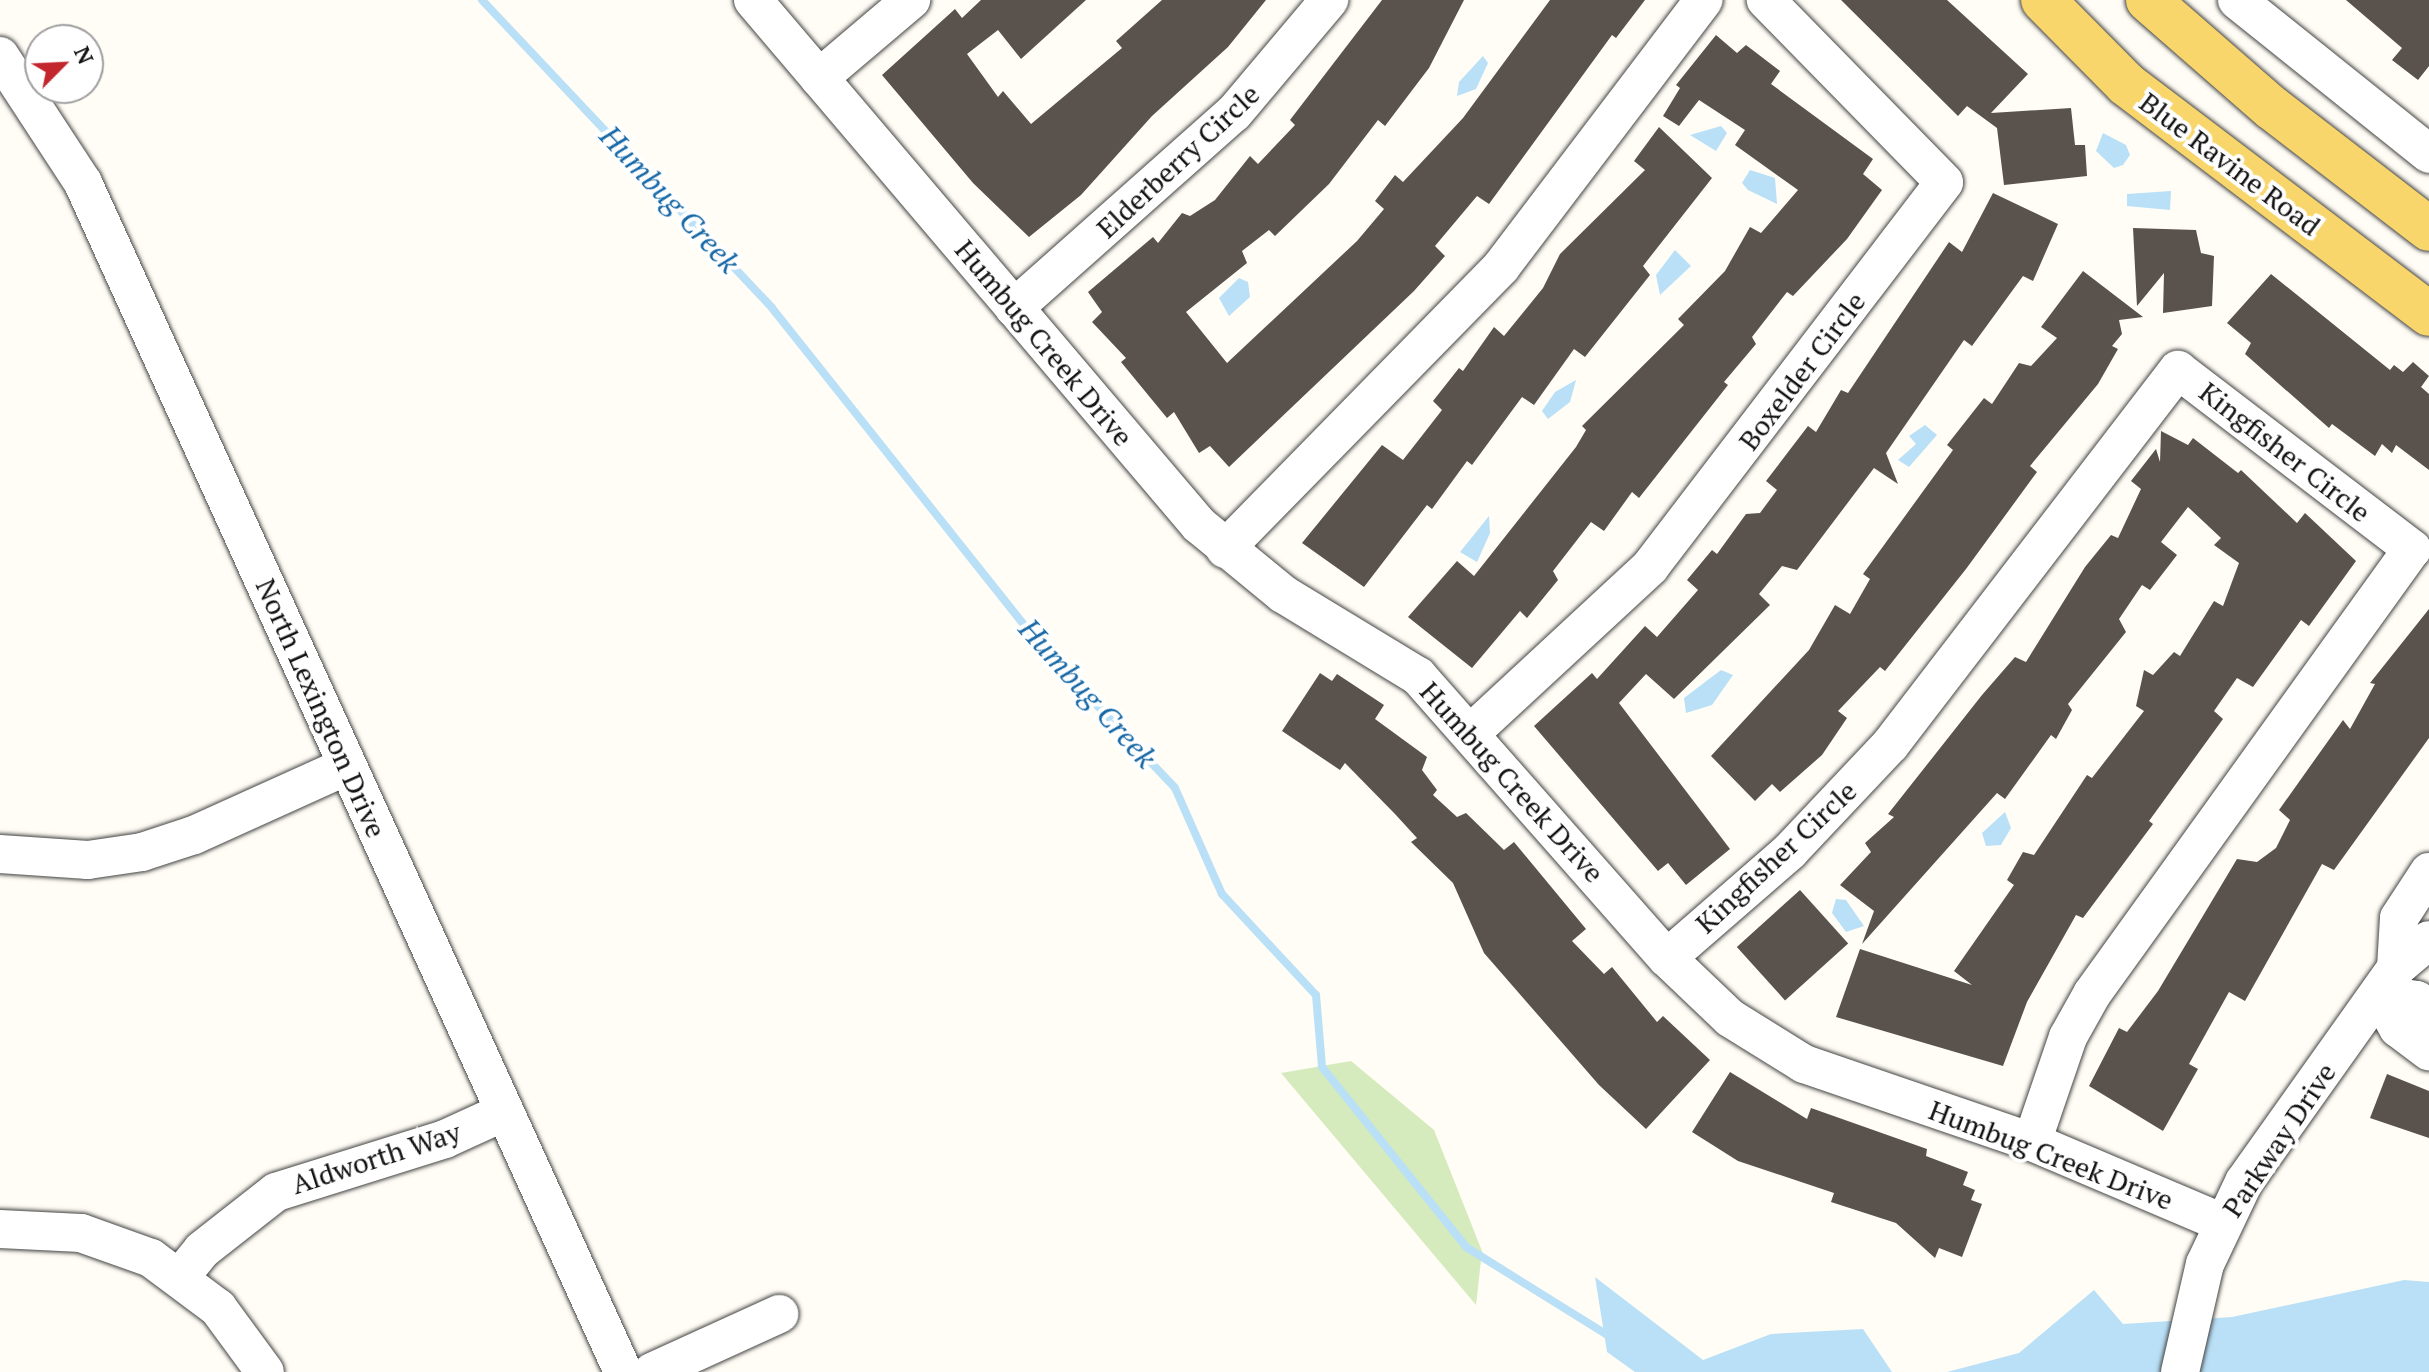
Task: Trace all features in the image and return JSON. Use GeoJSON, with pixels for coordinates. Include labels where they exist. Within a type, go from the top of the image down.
{"type":"FeatureCollection","features":[{"type":"Feature","properties":{"kind":"main road","name":"Blue Ravine Road"},"geometry":{"type":"LineString","coordinates":[[2043,0],[2126,84],[2429,314]]}},
{"type":"Feature","properties":{"kind":"main road"},"geometry":{"type":"LineString","coordinates":[[2148,0],[2272,108],[2429,229]]}},
{"type":"Feature","properties":{"kind":"street","name":"Humbug Creek Drive"},"geometry":{"type":"LineString","coordinates":[[753,0],[1014,308],[1225,549],[1283,594],[1383,649],[1472,732],[1667,958],[1730,1018],[1804,1064],[2032,1142],[2223,1223]]}},
{"type":"Feature","properties":{"kind":"street"},"geometry":{"type":"LineString","coordinates":[[819,78],[911,0]]}},
{"type":"Feature","properties":{"kind":"street","name":"Elderberry Circle"},"geometry":{"type":"LineString","coordinates":[[1014,308],[1234,113],[1329,0]]}},
{"type":"Feature","properties":{"kind":"street"},"geometry":{"type":"LineString","coordinates":[[1225,549],[1501,267],[1704,0]]}},
{"type":"Feature","properties":{"kind":"street","name":"Boxelder Circle"},"geometry":{"type":"LineString","coordinates":[[1472,732],[1650,567],[1944,182],[1766,0]]}},
{"type":"Feature","properties":{"kind":"street"},"geometry":{"type":"LineString","coordinates":[[2237,0],[2429,154]]}},
{"type":"Feature","properties":{"kind":"street","name":"North Lexington Drive"},"geometry":{"type":"LineString","coordinates":[[0,56],[83,183],[623,1372]]}},
{"type":"Feature","properties":{"kind":"street","name":"Kingfisher Circle"},"geometry":{"type":"LineString","coordinates":[[1667,958],[1790,851],[1890,745],[2178,370],[2412,549],[2092,994],[2057,1062],[2032,1142]]}},
{"type":"Feature","properties":{"kind":"street"},"geometry":{"type":"LineString","coordinates":[[0,854],[88,860],[142,852],[194,835],[347,766]]}},
{"type":"Feature","properties":{"kind":"street"},"geometry":{"type":"LineString","coordinates":[[2429,872],[2399,918],[2387,981],[2398,1028],[2429,1051]]}},
{"type":"Feature","properties":{"kind":"street","name":"Parkway Drive"},"geometry":{"type":"LineString","coordinates":[[2180,1372],[2191,1312],[2223,1223],[2267,1147],[2387,981],[2429,940]]}},
{"type":"Feature","properties":{"kind":"street"},"geometry":{"type":"LineString","coordinates":[[2387,981],[2429,1010]]}},
{"type":"Feature","properties":{"kind":"street","name":"Aldworth Way"},"geometry":{"type":"LineString","coordinates":[[181,1276],[212,1240],[276,1192],[445,1139],[504,1112]]}},
{"type":"Feature","properties":{"kind":"street"},"geometry":{"type":"LineString","coordinates":[[0,1229],[81,1233],[129,1248],[181,1276],[218,1308],[265,1372]]}},
{"type":"Feature","properties":{"kind":"street"},"geometry":{"type":"LineString","coordinates":[[652,1372],[779,1314]]}},
{"type":"Feature","properties":{"kind":"green space"},"geometry":{"type":"Polygon","coordinates":[[[1351,1061],[1434,1130],[1482,1251],[1476,1305],[1281,1073],[1351,1061]]]}},
{"type":"Feature","properties":{"kind":"water"},"geometry":{"type":"Polygon","coordinates":[[[1483,56],[1488,63],[1476,89],[1457,96],[1459,82],[1483,56]]]}},
{"type":"Feature","properties":{"kind":"water"},"geometry":{"type":"Polygon","coordinates":[[[1721,126],[1727,133],[1716,151],[1690,135],[1721,126]]]}},
{"type":"Feature","properties":{"kind":"water"},"geometry":{"type":"Polygon","coordinates":[[[2103,133],[2126,145],[2130,155],[2123,165],[2114,168],[2096,151],[2103,133]]]}},
{"type":"Feature","properties":{"kind":"water"},"geometry":{"type":"Polygon","coordinates":[[[1750,170],[1775,178],[1777,204],[1748,190],[1742,183],[1750,170]]]}},
{"type":"Feature","properties":{"kind":"water"},"geometry":{"type":"Polygon","coordinates":[[[2171,191],[2170,210],[2127,206],[2127,194],[2171,191]]]}},
{"type":"Feature","properties":{"kind":"water"},"geometry":{"type":"Polygon","coordinates":[[[1675,250],[1691,266],[1660,295],[1656,275],[1675,250]]]}},
{"type":"Feature","properties":{"kind":"water"},"geometry":{"type":"Polygon","coordinates":[[[1239,278],[1248,282],[1250,297],[1229,316],[1219,298],[1239,278]]]}},
{"type":"Feature","properties":{"kind":"water"},"geometry":{"type":"Polygon","coordinates":[[[1576,380],[1570,402],[1548,419],[1542,411],[1555,392],[1576,380]]]}},
{"type":"Feature","properties":{"kind":"water"},"geometry":{"type":"Polygon","coordinates":[[[1925,425],[1937,435],[1909,467],[1898,460],[1916,444],[1909,436],[1925,425]]]}},
{"type":"Feature","properties":{"kind":"water"},"geometry":{"type":"Polygon","coordinates":[[[1489,516],[1490,533],[1477,562],[1460,552],[1489,516]]]}},
{"type":"Feature","properties":{"kind":"water"},"geometry":{"type":"Polygon","coordinates":[[[1721,670],[1733,675],[1712,705],[1686,713],[1684,698],[1721,670]]]}},
{"type":"Feature","properties":{"kind":"water"},"geometry":{"type":"Polygon","coordinates":[[[2005,812],[2011,828],[2001,845],[1986,846],[1982,833],[2005,812]]]}},
{"type":"Feature","properties":{"kind":"water"},"geometry":{"type":"Polygon","coordinates":[[[1836,899],[1846,900],[1864,926],[1846,932],[1832,913],[1836,899]]]}},
{"type":"Feature","properties":{"kind":"water"},"geometry":{"type":"Polygon","coordinates":[[[1595,1277],[1703,1360],[1771,1334],[1863,1329],[1892,1372],[1635,1372],[1607,1352],[1595,1277]]]}},
{"type":"Feature","properties":{"kind":"water"},"geometry":{"type":"Polygon","coordinates":[[[2404,1280],[2429,1282],[2429,1372],[1947,1372],[2019,1353],[2094,1290],[2123,1324],[2232,1317],[2404,1280]]]}},
{"type":"Feature","properties":{"kind":"building"},"geometry":{"type":"Polygon","coordinates":[[[981,0],[1086,0],[1021,59],[998,30],[967,54],[998,97],[1003,91],[1031,124],[1122,48],[1116,41],[1162,0],[1266,0],[1228,47],[1152,116],[1081,195],[1029,237],[973,183],[882,75],[955,9],[962,18],[981,0]]]}},
{"type":"Feature","properties":{"kind":"building"},"geometry":{"type":"Polygon","coordinates":[[[1382,0],[1464,0],[1429,68],[1385,126],[1378,120],[1329,184],[1275,236],[1269,230],[1242,251],[1247,263],[1186,312],[1227,363],[1357,241],[1384,209],[1375,201],[1395,175],[1403,182],[1463,118],[1550,0],[1645,0],[1616,38],[1612,35],[1489,204],[1477,196],[1435,246],[1445,256],[1414,291],[1229,467],[1210,446],[1199,453],[1174,412],[1167,418],[1121,362],[1126,358],[1092,322],[1102,312],[1088,292],[1153,237],[1158,243],[1182,213],[1190,216],[1215,200],[1250,156],[1258,164],[1295,125],[1290,120],[1382,0]]]}},
{"type":"Feature","properties":{"kind":"building"},"geometry":{"type":"Polygon","coordinates":[[[1841,0],[1947,0],[2028,74],[1991,113],[2071,108],[2075,145],[2085,145],[2087,176],[2004,185],[1997,128],[1967,106],[1958,116],[1841,0]]]}},
{"type":"Feature","properties":{"kind":"building"},"geometry":{"type":"Polygon","coordinates":[[[2346,0],[2429,0],[2429,66],[2418,80],[2392,60],[2402,48],[2346,0]]]}},
{"type":"Feature","properties":{"kind":"building"},"geometry":{"type":"Polygon","coordinates":[[[1716,35],[1737,53],[1746,45],[1780,71],[1771,84],[1873,159],[1863,174],[1882,190],[1847,239],[1793,296],[1787,292],[1752,337],[1756,344],[1724,382],[1728,385],[1639,498],[1632,492],[1604,531],[1591,522],[1553,571],[1558,580],[1527,618],[1520,611],[1472,668],[1408,617],[1457,561],[1474,576],[1576,447],[1586,430],[1582,426],[1684,325],[1678,319],[1725,271],[1750,227],[1761,233],[1798,190],[1735,145],[1745,130],[1699,100],[1679,126],[1663,116],[1680,88],[1676,85],[1716,35]]]}},
{"type":"Feature","properties":{"kind":"building"},"geometry":{"type":"Polygon","coordinates":[[[1659,127],[1712,178],[1643,266],[1650,275],[1585,357],[1574,349],[1534,405],[1522,397],[1472,465],[1467,461],[1432,509],[1427,505],[1364,587],[1302,543],[1382,445],[1403,460],[1442,410],[1433,401],[1459,368],[1463,371],[1494,327],[1504,336],[1543,288],[1560,254],[1645,170],[1634,161],[1659,127]]]}},
{"type":"Feature","properties":{"kind":"building"},"geometry":{"type":"Polygon","coordinates":[[[1993,193],[2058,224],[2033,281],[2023,276],[1972,346],[1964,340],[1886,453],[1898,484],[1874,468],[1797,570],[1782,566],[1759,594],[1770,605],[1674,699],[1646,674],[1619,703],[1730,849],[1686,885],[1668,863],[1658,871],[1534,726],[1592,673],[1597,679],[1645,626],[1657,637],[1698,590],[1687,580],[1712,550],[1717,554],[1746,514],[1760,513],[1777,490],[1766,481],[1808,426],[1816,432],[1841,390],[1848,393],[1949,242],[1962,252],[1993,193]]]}},
{"type":"Feature","properties":{"kind":"building"},"geometry":{"type":"Polygon","coordinates":[[[2133,228],[2196,230],[2201,253],[2214,256],[2212,306],[2163,313],[2164,273],[2137,306],[2133,228]]]}},
{"type":"Feature","properties":{"kind":"building"},"geometry":{"type":"Polygon","coordinates":[[[2083,271],[2143,317],[2119,320],[2122,334],[2112,346],[2118,349],[2098,384],[2030,466],[2037,472],[1966,569],[1885,671],[1880,667],[1838,711],[1847,718],[1822,755],[1780,792],[1772,784],[1755,801],[1711,756],[1809,650],[1835,605],[1850,614],[1870,579],[1863,574],[1953,450],[1947,445],[1984,398],[1992,404],[2019,363],[2031,366],[2057,338],[2041,327],[2083,271]]]}},
{"type":"Feature","properties":{"kind":"building"},"geometry":{"type":"Polygon","coordinates":[[[2271,274],[2390,370],[2394,365],[2403,372],[2413,362],[2429,376],[2421,387],[2429,394],[2429,470],[2396,445],[2392,453],[2382,444],[2375,456],[2332,424],[2329,428],[2245,354],[2251,343],[2227,323],[2271,274]]]}},
{"type":"Feature","properties":{"kind":"building"},"geometry":{"type":"Polygon","coordinates":[[[2161,431],[2188,445],[2193,438],[2238,473],[2241,470],[2297,523],[2305,513],[2356,561],[2309,626],[2301,620],[2253,687],[2237,678],[2214,711],[2223,719],[2149,821],[2153,824],[2083,918],[2076,915],[2027,1002],[2003,1066],[1836,1017],[1860,949],[1972,985],[1954,971],[2014,885],[2007,880],[2023,852],[2034,855],[2087,775],[2092,778],[2144,711],[2136,706],[2144,670],[2153,675],[2174,652],[2180,656],[2214,601],[2223,606],[2239,563],[2214,545],[2221,538],[2188,507],[2161,542],[2177,555],[2150,590],[2142,585],[2119,619],[2126,632],[2068,704],[2072,710],[2056,739],[2051,735],[2005,799],[1997,793],[1862,944],[1874,911],[1840,885],[1871,852],[1865,843],[1894,817],[1888,814],[1982,695],[2015,657],[2026,662],[2085,567],[2111,535],[2118,538],[2141,489],[2131,481],[2156,449],[2160,462],[2161,431]]]}},
{"type":"Feature","properties":{"kind":"building"},"geometry":{"type":"Polygon","coordinates":[[[2429,609],[2429,738],[2334,870],[2322,864],[2245,1001],[2229,992],[2189,1064],[2198,1069],[2163,1131],[2089,1086],[2119,1028],[2127,1032],[2158,991],[2237,859],[2257,862],[2276,848],[2290,820],[2279,810],[2343,720],[2350,729],[2375,684],[2370,683],[2429,609]]]}},
{"type":"Feature","properties":{"kind":"building"},"geometry":{"type":"Polygon","coordinates":[[[1320,673],[1332,681],[1337,674],[1384,705],[1375,719],[1427,757],[1422,770],[1437,790],[1433,795],[1457,817],[1466,813],[1504,850],[1514,842],[1586,929],[1572,941],[1604,974],[1612,967],[1657,1022],[1663,1016],[1710,1060],[1646,1129],[1599,1085],[1484,953],[1453,883],[1411,842],[1417,838],[1345,763],[1340,770],[1282,731],[1320,673]]]}},
{"type":"Feature","properties":{"kind":"building"},"geometry":{"type":"Polygon","coordinates":[[[1800,890],[1848,944],[1785,1000],[1737,947],[1800,890]]]}},
{"type":"Feature","properties":{"kind":"building"},"geometry":{"type":"Polygon","coordinates":[[[1730,1072],[1807,1119],[1811,1108],[1927,1149],[1926,1156],[1968,1172],[1963,1185],[1975,1190],[1971,1200],[1982,1204],[1962,1257],[1939,1248],[1935,1258],[1896,1223],[1831,1202],[1834,1193],[1738,1161],[1692,1132],[1730,1072]]]}},
{"type":"Feature","properties":{"kind":"building"},"geometry":{"type":"Polygon","coordinates":[[[2387,1074],[2429,1091],[2429,1138],[2370,1118],[2387,1074]]]}},
{"type":"Feature","properties":{"kind":"waterway","name":"Humbug Creek"},"geometry":{"type":"LineString","coordinates":[[482,0],[772,308],[1038,643],[1175,788],[1222,894],[1316,995],[1322,1067],[1466,1247],[1612,1338]]}}]}
